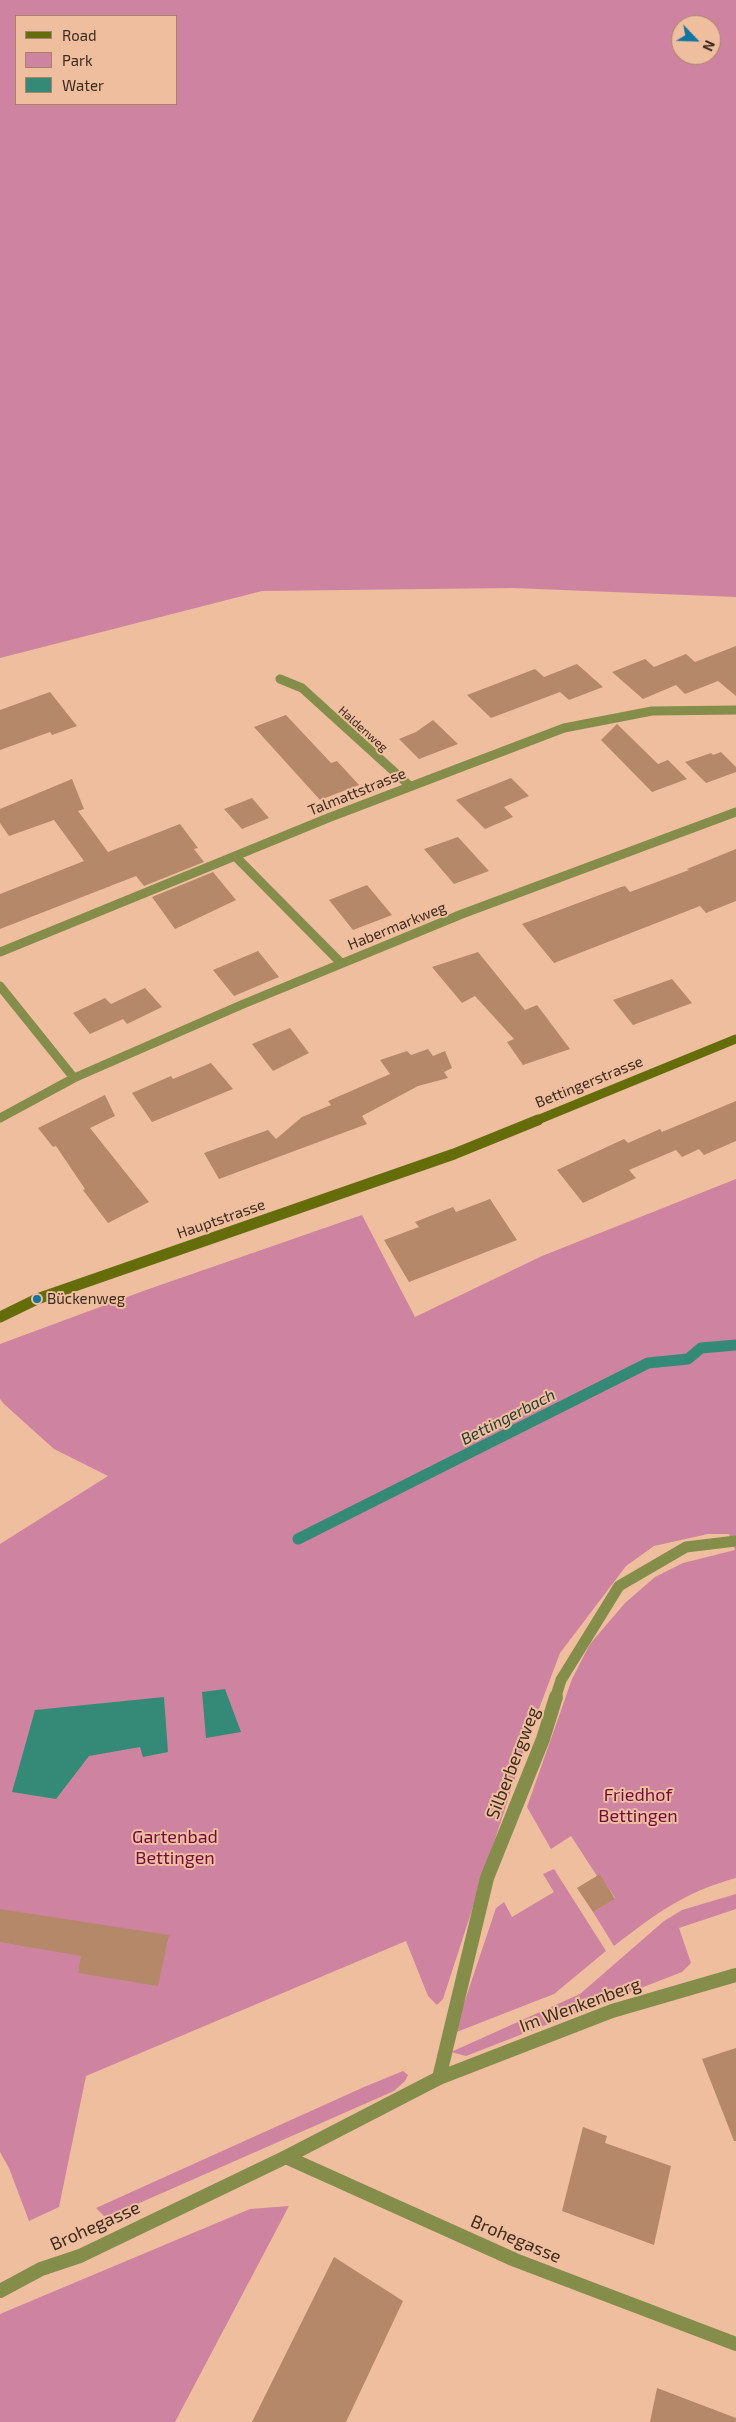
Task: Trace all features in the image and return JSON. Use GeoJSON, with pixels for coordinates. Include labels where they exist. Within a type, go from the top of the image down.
{"type":"FeatureCollection","features":[{"type":"Feature","properties":{"kind":"street","name":"Haldenweg"},"geometry":{"type":"LineString","coordinates":[[280,680],[302,688],[410,786]]}},
{"type":"Feature","properties":{"kind":"street","name":"Talmattstrasse"},"geometry":{"type":"LineString","coordinates":[[0,952],[410,786],[564,728],[652,711],[736,710]]}},
{"type":"Feature","properties":{"kind":"street","name":"Habermarkweg"},"geometry":{"type":"LineString","coordinates":[[74,1078],[341,963],[462,914],[736,812]]}},
{"type":"Feature","properties":{"kind":"street"},"geometry":{"type":"LineString","coordinates":[[235,856],[341,963]]}},
{"type":"Feature","properties":{"kind":"street"},"geometry":{"type":"LineString","coordinates":[[0,986],[74,1078],[0,1118]]}},
{"type":"Feature","properties":{"kind":"street","name":"Bettingerstrasse"},"geometry":{"type":"LineString","coordinates":[[454,1154],[736,1039]]}},
{"type":"Feature","properties":{"kind":"street","name":"Hauptstrasse"},"geometry":{"type":"LineString","coordinates":[[0,1316],[37,1299],[454,1154]]}},
{"type":"Feature","properties":{"kind":"street","name":"Silberbergweg"},"geometry":{"type":"LineString","coordinates":[[439,2078],[487,1878],[543,1739],[561,1680],[619,1586],[686,1547],[731,1542]]}},
{"type":"Feature","properties":{"kind":"street","name":"Im Wenkenberg"},"geometry":{"type":"LineString","coordinates":[[439,2078],[612,2011],[736,1975]]}},
{"type":"Feature","properties":{"kind":"street","name":"Brohegasse"},"geometry":{"type":"LineString","coordinates":[[0,2291],[41,2269],[80,2256],[286,2157],[439,2078]]}},
{"type":"Feature","properties":{"kind":"street","name":"Brohegasse"},"geometry":{"type":"LineString","coordinates":[[286,2157],[515,2260],[736,2344]]}},
{"type":"Feature","properties":{"kind":"green space"},"geometry":{"type":"Polygon","coordinates":[[[0,0],[736,0],[736,597],[513,588],[262,591],[0,658],[0,0]]]}},
{"type":"Feature","properties":{"kind":"green space"},"geometry":{"type":"Polygon","coordinates":[[[736,1179],[736,1878],[701,1890],[671,1905],[614,1946],[593,1912],[615,1898],[600,1875],[597,1876],[571,1836],[551,1849],[527,1807],[572,1679],[590,1644],[625,1603],[655,1577],[683,1563],[735,1550],[729,1534],[708,1534],[654,1546],[626,1566],[560,1653],[528,1738],[443,1999],[437,2005],[428,1996],[406,1941],[86,2076],[59,2207],[29,2221],[9,2168],[0,2152],[0,1544],[108,1476],[54,1449],[4,1404],[0,1399],[0,1344],[146,1290],[362,1215],[415,1317],[542,1256],[736,1179]]]}},
{"type":"Feature","properties":{"kind":"green space"},"geometry":{"type":"Polygon","coordinates":[[[554,1869],[606,1951],[554,1994],[454,2033],[496,1908],[504,1902],[512,1917],[554,1892],[543,1874],[554,1869]]]}},
{"type":"Feature","properties":{"kind":"green space"},"geometry":{"type":"Polygon","coordinates":[[[736,1894],[736,1909],[679,1928],[691,1963],[682,1972],[466,2056],[451,2052],[580,1994],[664,1921],[682,1910],[736,1894]]]}},
{"type":"Feature","properties":{"kind":"green space"},"geometry":{"type":"Polygon","coordinates":[[[403,2071],[408,2075],[405,2081],[394,2091],[119,2212],[104,2216],[96,2208],[364,2087],[403,2071]]]}},
{"type":"Feature","properties":{"kind":"green space"},"geometry":{"type":"Polygon","coordinates":[[[289,2206],[175,2422],[0,2422],[0,2314],[250,2209],[289,2206]]]}},
{"type":"Feature","properties":{"kind":"water"},"geometry":{"type":"Polygon","coordinates":[[[225,1689],[241,1732],[206,1738],[202,1692],[225,1689]]]}},
{"type":"Feature","properties":{"kind":"water"},"geometry":{"type":"Polygon","coordinates":[[[164,1697],[168,1752],[143,1757],[140,1747],[89,1756],[56,1799],[12,1792],[35,1710],[164,1697]]]}},
{"type":"Feature","properties":{"kind":"building"},"geometry":{"type":"Polygon","coordinates":[[[736,646],[736,696],[718,681],[685,694],[676,685],[643,699],[612,672],[645,659],[654,667],[686,654],[695,662],[736,646]]]}},
{"type":"Feature","properties":{"kind":"building"},"geometry":{"type":"Polygon","coordinates":[[[577,664],[603,687],[569,700],[560,692],[491,718],[467,695],[535,669],[544,677],[577,664]]]}},
{"type":"Feature","properties":{"kind":"building"},"geometry":{"type":"Polygon","coordinates":[[[50,692],[77,726],[52,735],[50,732],[0,750],[0,710],[50,692]]]}},
{"type":"Feature","properties":{"kind":"building"},"geometry":{"type":"Polygon","coordinates":[[[286,715],[331,763],[337,761],[359,785],[320,800],[254,727],[286,715]]]}},
{"type":"Feature","properties":{"kind":"building"},"geometry":{"type":"Polygon","coordinates":[[[433,720],[458,744],[419,759],[399,739],[416,732],[433,720]]]}},
{"type":"Feature","properties":{"kind":"building"},"geometry":{"type":"Polygon","coordinates":[[[617,724],[658,764],[668,760],[687,779],[652,792],[601,740],[617,724]]]}},
{"type":"Feature","properties":{"kind":"building"},"geometry":{"type":"Polygon","coordinates":[[[721,752],[736,767],[736,772],[706,783],[685,762],[711,753],[713,755],[721,752]]]}},
{"type":"Feature","properties":{"kind":"building"},"geometry":{"type":"Polygon","coordinates":[[[511,778],[529,796],[504,807],[513,817],[485,829],[456,800],[511,778]]]}},
{"type":"Feature","properties":{"kind":"building"},"geometry":{"type":"Polygon","coordinates":[[[72,779],[84,809],[78,811],[108,852],[180,824],[198,848],[194,849],[204,862],[144,886],[136,876],[0,929],[0,894],[84,861],[54,820],[9,836],[0,823],[0,809],[72,779]]]}},
{"type":"Feature","properties":{"kind":"building"},"geometry":{"type":"Polygon","coordinates":[[[252,798],[269,818],[242,829],[224,809],[252,798]]]}},
{"type":"Feature","properties":{"kind":"building"},"geometry":{"type":"Polygon","coordinates":[[[458,837],[489,871],[454,884],[424,849],[458,837]]]}},
{"type":"Feature","properties":{"kind":"building"},"geometry":{"type":"Polygon","coordinates":[[[736,849],[736,901],[706,913],[700,906],[554,963],[522,924],[621,887],[625,886],[630,892],[689,870],[687,869],[736,849]]]}},
{"type":"Feature","properties":{"kind":"building"},"geometry":{"type":"Polygon","coordinates":[[[213,872],[236,900],[175,929],[152,897],[213,872]]]}},
{"type":"Feature","properties":{"kind":"building"},"geometry":{"type":"Polygon","coordinates":[[[367,885],[392,915],[353,930],[329,900],[367,885]]]}},
{"type":"Feature","properties":{"kind":"building"},"geometry":{"type":"Polygon","coordinates":[[[258,951],[279,977],[234,996],[213,970],[258,951]]]}},
{"type":"Feature","properties":{"kind":"building"},"geometry":{"type":"Polygon","coordinates":[[[478,952],[525,1010],[537,1005],[570,1049],[523,1065],[507,1042],[514,1039],[475,996],[462,1003],[432,967],[478,952]]]}},
{"type":"Feature","properties":{"kind":"building"},"geometry":{"type":"Polygon","coordinates":[[[672,979],[692,1003],[633,1025],[613,1000],[672,979]]]}},
{"type":"Feature","properties":{"kind":"building"},"geometry":{"type":"Polygon","coordinates":[[[145,988],[162,1007],[127,1024],[123,1019],[90,1034],[73,1013],[105,998],[111,1004],[145,988]]]}},
{"type":"Feature","properties":{"kind":"building"},"geometry":{"type":"Polygon","coordinates":[[[290,1028],[309,1053],[273,1071],[252,1044],[290,1028]]]}},
{"type":"Feature","properties":{"kind":"building"},"geometry":{"type":"Polygon","coordinates":[[[428,1049],[433,1056],[445,1051],[452,1068],[444,1072],[448,1078],[418,1086],[362,1116],[367,1124],[219,1179],[204,1153],[268,1130],[276,1139],[302,1117],[331,1105],[328,1101],[390,1074],[380,1060],[407,1051],[411,1055],[428,1049]]]}},
{"type":"Feature","properties":{"kind":"building"},"geometry":{"type":"Polygon","coordinates":[[[211,1063],[233,1089],[152,1122],[132,1093],[171,1076],[173,1079],[211,1063]]]}},
{"type":"Feature","properties":{"kind":"building"},"geometry":{"type":"Polygon","coordinates":[[[105,1095],[115,1116],[90,1128],[149,1202],[108,1223],[83,1190],[85,1189],[56,1146],[53,1147],[38,1128],[105,1095]]]}},
{"type":"Feature","properties":{"kind":"building"},"geometry":{"type":"Polygon","coordinates":[[[736,1101],[736,1141],[704,1155],[699,1149],[682,1157],[676,1150],[629,1170],[636,1178],[583,1203],[557,1170],[624,1139],[628,1143],[660,1129],[662,1132],[736,1101]]]}},
{"type":"Feature","properties":{"kind":"building"},"geometry":{"type":"Polygon","coordinates":[[[490,1199],[517,1240],[409,1282],[384,1240],[419,1227],[415,1222],[453,1207],[456,1212],[490,1199]]]}},
{"type":"Feature","properties":{"kind":"building"},"geometry":{"type":"Polygon","coordinates":[[[600,1874],[615,1899],[593,1912],[577,1888],[600,1874]]]}},
{"type":"Feature","properties":{"kind":"building"},"geometry":{"type":"Polygon","coordinates":[[[0,1909],[169,1935],[158,1986],[78,1973],[81,1956],[0,1942],[0,1909]]]}},
{"type":"Feature","properties":{"kind":"building"},"geometry":{"type":"Polygon","coordinates":[[[736,2048],[736,2141],[734,2141],[702,2059],[736,2048]]]}},
{"type":"Feature","properties":{"kind":"building"},"geometry":{"type":"Polygon","coordinates":[[[583,2127],[607,2136],[605,2143],[671,2166],[654,2245],[562,2211],[583,2127]]]}},
{"type":"Feature","properties":{"kind":"building"},"geometry":{"type":"Polygon","coordinates":[[[334,2257],[403,2301],[346,2422],[252,2422],[334,2257]]]}},
{"type":"Feature","properties":{"kind":"building"},"geometry":{"type":"Polygon","coordinates":[[[657,2388],[736,2418],[736,2422],[650,2422],[657,2388]]]}},
{"type":"Feature","properties":{"kind":"waterway","name":"Bettingerbach"},"geometry":{"type":"LineString","coordinates":[[298,1539],[648,1363],[688,1359],[701,1348],[736,1345]]}},
{"type":"Feature","properties":{"kind":"place","name":"Bückenweg"},"geometry":{"type":"Point","coordinates":[37,1299]}},
{"type":"Feature","properties":{"kind":"park label","name":"Friedhof Bettingen"},"geometry":{"type":"Point","coordinates":[638,1805]}},
{"type":"Feature","properties":{"kind":"park label","name":"Gartenbad Bettingen"},"geometry":{"type":"Point","coordinates":[175,1847]}}]}
